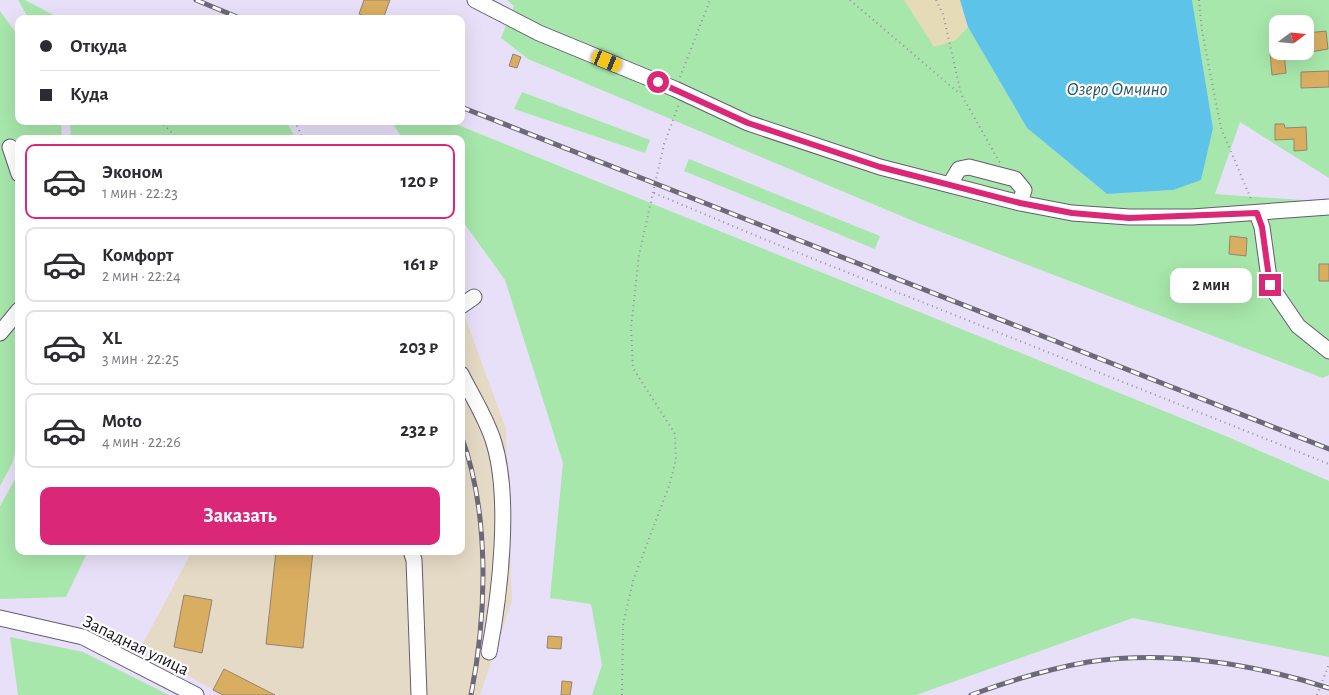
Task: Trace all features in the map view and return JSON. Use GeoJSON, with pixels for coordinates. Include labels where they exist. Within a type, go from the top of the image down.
{"type":"FeatureCollection","features":[{"type":"Feature","properties":{"kind":"street"},"geometry":{"type":"LineString","coordinates":[[475,0],[539,33],[679,91],[748,123],[880,167],[1020,203],[1072,213],[1129,218],[1257,213],[1329,207]]}},
{"type":"Feature","properties":{"kind":"street"},"geometry":{"type":"LineString","coordinates":[[10,147],[15,162]]}},
{"type":"Feature","properties":{"kind":"street"},"geometry":{"type":"LineString","coordinates":[[950,184],[959,169],[969,167],[1015,179],[1024,190],[1020,203]]}},
{"type":"Feature","properties":{"kind":"street"},"geometry":{"type":"LineString","coordinates":[[1257,213],[1262,227],[1270,285],[1298,326],[1329,351]]}},
{"type":"Feature","properties":{"kind":"street"},"geometry":{"type":"LineString","coordinates":[[465,303],[474,296]]}},
{"type":"Feature","properties":{"kind":"street"},"geometry":{"type":"LineString","coordinates":[[0,333],[15,315]]}},
{"type":"Feature","properties":{"kind":"street"},"geometry":{"type":"LineString","coordinates":[[465,382],[494,442],[503,506],[496,615],[489,652]]}},
{"type":"Feature","properties":{"kind":"street"},"geometry":{"type":"LineString","coordinates":[[412,555],[419,695]]}},
{"type":"Feature","properties":{"kind":"street","name":"Западная улица"},"geometry":{"type":"LineString","coordinates":[[0,618],[83,637],[196,695]]}},
{"type":"Feature","properties":{"kind":"path"},"geometry":{"type":"LineString","coordinates":[[622,695],[624,625],[633,581],[669,486],[676,460],[675,434],[633,368],[631,328],[639,255],[664,144],[679,91],[710,0]]}},
{"type":"Feature","properties":{"kind":"path"},"geometry":{"type":"LineString","coordinates":[[850,0],[960,94]]}},
{"type":"Feature","properties":{"kind":"path"},"geometry":{"type":"LineString","coordinates":[[936,0],[943,14],[960,94],[1009,178]]}},
{"type":"Feature","properties":{"kind":"path"},"geometry":{"type":"LineString","coordinates":[[1199,0],[1202,31],[1221,128],[1257,213]]}},
{"type":"Feature","properties":{"kind":"path"},"geometry":{"type":"LineString","coordinates":[[164,125],[174,135]]}},
{"type":"Feature","properties":{"kind":"path"},"geometry":{"type":"LineString","coordinates":[[654,193],[771,242],[1329,464]]}},
{"type":"Feature","properties":{"kind":"path"},"geometry":{"type":"LineString","coordinates":[[1317,695],[1329,664]]}},
{"type":"Feature","properties":{"kind":"shaded area"},"geometry":{"type":"Polygon","coordinates":[[[465,317],[506,429],[512,601],[480,695],[223,695],[140,649],[190,555],[465,555],[465,317]]]}},
{"type":"Feature","properties":{"kind":"green space"},"geometry":{"type":"Polygon","coordinates":[[[18,0],[25,0],[53,15],[27,15],[18,0]]]}},
{"type":"Feature","properties":{"kind":"green space"},"geometry":{"type":"Polygon","coordinates":[[[507,0],[960,0],[968,27],[1027,128],[1107,194],[1173,190],[1213,128],[1192,0],[1329,0],[1329,178],[1240,122],[1215,194],[1329,202],[1329,375],[1323,378],[918,223],[528,59],[501,38],[514,6],[507,0]]]}},
{"type":"Feature","properties":{"kind":"green space"},"geometry":{"type":"Polygon","coordinates":[[[0,11],[15,32],[15,125],[61,125],[62,135],[15,135],[15,453],[12,464],[0,486],[0,11]]]}},
{"type":"Feature","properties":{"kind":"green space"},"geometry":{"type":"Polygon","coordinates":[[[522,92],[650,140],[645,153],[514,109],[522,92]]]}},
{"type":"Feature","properties":{"kind":"green space"},"geometry":{"type":"Polygon","coordinates":[[[70,125],[288,125],[294,135],[71,135],[70,125]]]}},
{"type":"Feature","properties":{"kind":"green space"},"geometry":{"type":"Polygon","coordinates":[[[394,125],[458,125],[1228,437],[1329,481],[1329,657],[1133,618],[916,695],[592,695],[602,665],[591,604],[550,598],[563,463],[505,280],[465,225],[465,135],[400,135],[394,125]]]}},
{"type":"Feature","properties":{"kind":"green space"},"geometry":{"type":"Polygon","coordinates":[[[689,159],[880,236],[875,249],[684,171],[689,159]]]}},
{"type":"Feature","properties":{"kind":"green space"},"geometry":{"type":"Polygon","coordinates":[[[15,479],[15,555],[86,555],[66,597],[0,599],[0,506],[15,479]]]}},
{"type":"Feature","properties":{"kind":"green space"},"geometry":{"type":"Polygon","coordinates":[[[10,637],[83,652],[169,695],[18,695],[10,637]]]}},
{"type":"Feature","properties":{"kind":"sand"},"geometry":{"type":"Polygon","coordinates":[[[904,0],[960,0],[968,27],[956,40],[934,47],[904,0]]]}},
{"type":"Feature","properties":{"kind":"water","name":"Озеро Омчино"},"geometry":{"type":"Polygon","coordinates":[[[960,0],[1192,0],[1213,128],[1201,180],[1173,190],[1107,194],[1027,128],[968,27],[960,0]]]}},
{"type":"Feature","properties":{"kind":"building"},"geometry":{"type":"Polygon","coordinates":[[[364,0],[390,0],[384,15],[359,14],[364,0]]]}},
{"type":"Feature","properties":{"kind":"building"},"geometry":{"type":"Polygon","coordinates":[[[1326,31],[1328,49],[1314,51],[1314,32],[1326,31]]]}},
{"type":"Feature","properties":{"kind":"building"},"geometry":{"type":"Polygon","coordinates":[[[513,54],[521,57],[517,68],[509,66],[513,54]]]}},
{"type":"Feature","properties":{"kind":"building"},"geometry":{"type":"Polygon","coordinates":[[[1271,60],[1285,60],[1286,73],[1272,75],[1271,60]]]}},
{"type":"Feature","properties":{"kind":"building"},"geometry":{"type":"Polygon","coordinates":[[[1329,71],[1329,87],[1301,88],[1301,72],[1329,71]]]}},
{"type":"Feature","properties":{"kind":"building"},"geometry":{"type":"Polygon","coordinates":[[[1275,124],[1284,124],[1285,128],[1306,127],[1307,150],[1294,151],[1294,139],[1275,140],[1275,124]]]}},
{"type":"Feature","properties":{"kind":"building"},"geometry":{"type":"Polygon","coordinates":[[[1230,236],[1247,238],[1246,256],[1229,254],[1230,236]]]}},
{"type":"Feature","properties":{"kind":"building"},"geometry":{"type":"Polygon","coordinates":[[[1319,264],[1329,264],[1329,281],[1319,281],[1319,264]]]}},
{"type":"Feature","properties":{"kind":"building"},"geometry":{"type":"Polygon","coordinates":[[[276,555],[313,555],[303,648],[266,644],[276,555]]]}},
{"type":"Feature","properties":{"kind":"building"},"geometry":{"type":"Polygon","coordinates":[[[184,595],[212,600],[202,653],[174,647],[184,595]]]}},
{"type":"Feature","properties":{"kind":"building"},"geometry":{"type":"Polygon","coordinates":[[[548,636],[562,637],[561,649],[547,648],[548,636]]]}},
{"type":"Feature","properties":{"kind":"building"},"geometry":{"type":"Polygon","coordinates":[[[224,669],[275,695],[223,695],[213,690],[224,669]]]}},
{"type":"Feature","properties":{"kind":"building"},"geometry":{"type":"Polygon","coordinates":[[[562,681],[572,682],[570,695],[561,695],[562,681]]]}},
{"type":"Feature","properties":{"kind":"railway"},"geometry":{"type":"LineString","coordinates":[[196,0],[232,15]]}},
{"type":"Feature","properties":{"kind":"railway"},"geometry":{"type":"LineString","coordinates":[[465,109],[1329,449]]}},
{"type":"Feature","properties":{"kind":"railway"},"geometry":{"type":"LineString","coordinates":[[465,448],[477,497],[483,564],[483,598],[480,631],[471,695]]}},
{"type":"Feature","properties":{"kind":"railway"},"geometry":{"type":"LineString","coordinates":[[971,695],[1058,668],[1088,662],[1149,658],[1210,661],[1271,672],[1329,688]]}},
{"type":"Feature","properties":{"kind":"route"},"geometry":{"type":"LineString","coordinates":[[658,82],[748,123],[880,167],[1020,203],[1072,213],[1129,218],[1257,213],[1262,227],[1270,285]]}}]}
